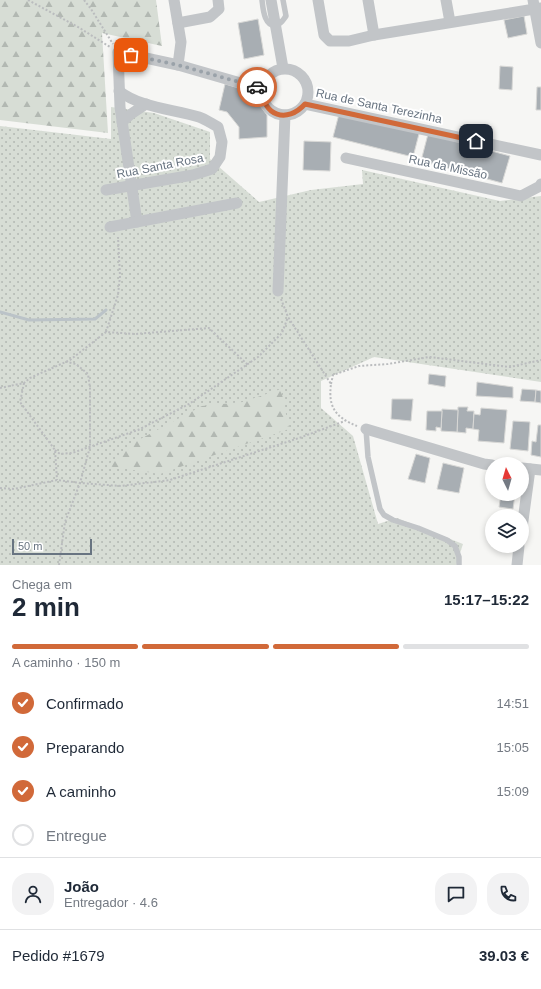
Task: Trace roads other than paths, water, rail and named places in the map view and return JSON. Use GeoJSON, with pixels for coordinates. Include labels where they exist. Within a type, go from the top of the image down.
{"type":"FeatureCollection","features":[{"type":"Feature","properties":{"kind":"street"},"geometry":{"type":"LineString","coordinates":[[174,0],[181,42],[178,65]]}},
{"type":"Feature","properties":{"kind":"street"},"geometry":{"type":"LineString","coordinates":[[178,23],[210,17],[219,8],[218,0]]}},
{"type":"Feature","properties":{"kind":"street"},"geometry":{"type":"LineString","coordinates":[[271,0],[283,68]]}},
{"type":"Feature","properties":{"kind":"street"},"geometry":{"type":"LineString","coordinates":[[318,0],[324,36],[330,41],[348,41],[536,6],[541,43]]}},
{"type":"Feature","properties":{"kind":"street"},"geometry":{"type":"LineString","coordinates":[[368,0],[374,35]]}},
{"type":"Feature","properties":{"kind":"street"},"geometry":{"type":"LineString","coordinates":[[446,0],[450,22]]}},
{"type":"Feature","properties":{"kind":"street"},"geometry":{"type":"LineString","coordinates":[[137,222],[122,122],[118,52],[178,65],[262,89]]}},
{"type":"Feature","properties":{"kind":"street"},"geometry":{"type":"LineString","coordinates":[[283,68],[297,71],[304,77],[308,86],[308,95],[305,104],[291,115],[282,115],[273,112],[266,106],[262,98],[264,80],[271,73],[283,68]]}},
{"type":"Feature","properties":{"kind":"street","name":"Rua Santa Rosa"},"geometry":{"type":"LineString","coordinates":[[106,190],[193,175],[212,169],[220,158],[222,142],[218,127],[200,117],[146,104],[127,97],[120,91]]}},
{"type":"Feature","properties":{"kind":"street"},"geometry":{"type":"LineString","coordinates":[[122,122],[146,104]]}},
{"type":"Feature","properties":{"kind":"street","name":"Rua de Santa Terezinha"},"geometry":{"type":"LineString","coordinates":[[305,104],[541,155]]}},
{"type":"Feature","properties":{"kind":"street"},"geometry":{"type":"LineString","coordinates":[[278,291],[285,115]]}},
{"type":"Feature","properties":{"kind":"street","name":"Rua da Missão"},"geometry":{"type":"LineString","coordinates":[[346,158],[521,196],[540,186],[541,184]]}},
{"type":"Feature","properties":{"kind":"street"},"geometry":{"type":"LineString","coordinates":[[114,226],[237,203]]}},
{"type":"Feature","properties":{"kind":"street"},"geometry":{"type":"LineString","coordinates":[[366,429],[485,464]]}},
{"type":"Feature","properties":{"kind":"street"},"geometry":{"type":"LineString","coordinates":[[525,509],[531,469]]}},
{"type":"Feature","properties":{"kind":"street"},"geometry":{"type":"LineString","coordinates":[[517,565],[519,553]]}},
{"type":"Feature","properties":{"kind":"lane"},"geometry":{"type":"LineString","coordinates":[[262,0],[265,16],[271,25],[276,25],[282,22],[286,16],[283,0]]}},
{"type":"Feature","properties":{"kind":"lane"},"geometry":{"type":"LineString","coordinates":[[366,429],[368,457],[380,509],[384,515],[393,520],[447,540],[455,546],[459,557],[459,565]]}},
{"type":"Feature","properties":{"kind":"waterway"},"geometry":{"type":"LineString","coordinates":[[0,312],[29,320],[95,319],[106,310]]}}]}
